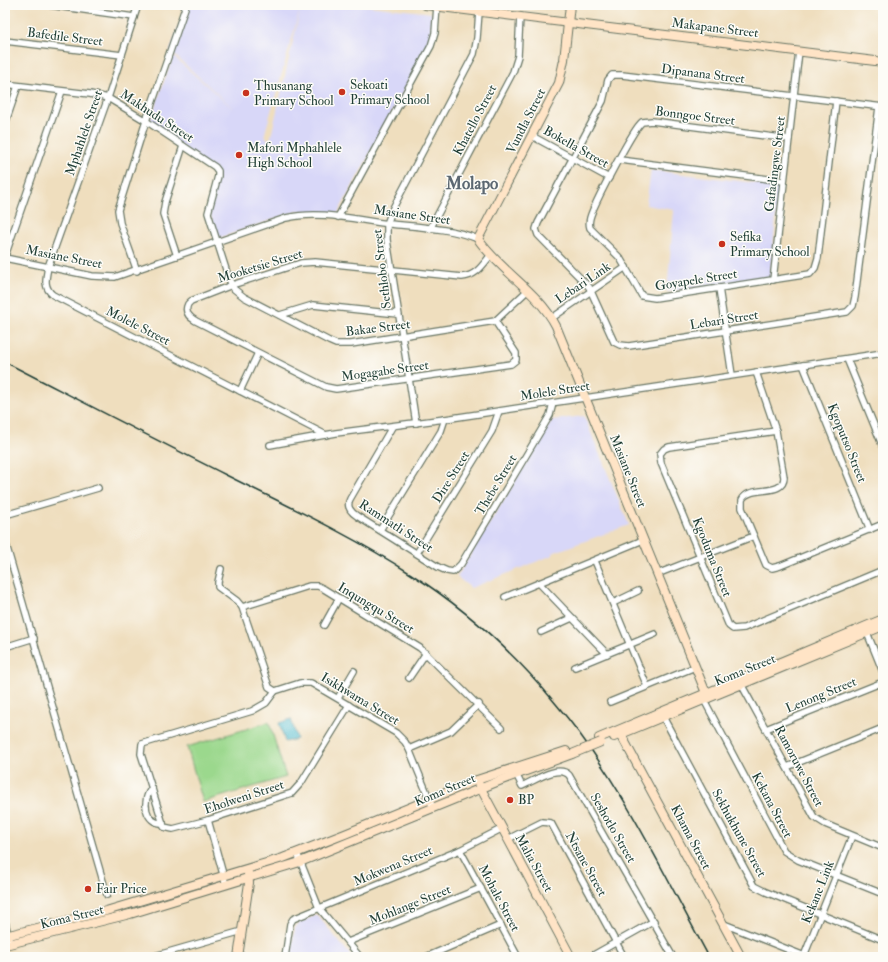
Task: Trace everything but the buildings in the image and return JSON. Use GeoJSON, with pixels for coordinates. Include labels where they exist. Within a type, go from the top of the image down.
{"type":"FeatureCollection","features":[{"type":"Feature","properties":{"kind":"street"},"geometry":{"type":"LineString","coordinates":[[49,5],[134,17]]}},
{"type":"Feature","properties":{"kind":"street","name":"Mphahlele Street"},"geometry":{"type":"LineString","coordinates":[[48,267],[108,98],[138,5]]}},
{"type":"Feature","properties":{"kind":"street"},"geometry":{"type":"LineString","coordinates":[[137,271],[120,223],[118,210],[146,121],[186,5]]}},
{"type":"Feature","properties":{"kind":"street","name":"Makapane Street"},"geometry":{"type":"LineString","coordinates":[[425,5],[883,62]]}},
{"type":"Feature","properties":{"kind":"street","name":"Vundla Street"},"geometry":{"type":"LineString","coordinates":[[478,239],[559,83],[562,71],[570,5]]}},
{"type":"Feature","properties":{"kind":"street"},"geometry":{"type":"LineString","coordinates":[[338,217],[430,46],[435,33],[437,6]]}},
{"type":"Feature","properties":{"kind":"street","name":"Sethlobo Street"},"geometry":{"type":"LineString","coordinates":[[416,423],[398,314],[387,224],[393,208],[474,54],[479,12]]}},
{"type":"Feature","properties":{"kind":"street","name":"Khatello Street"},"geometry":{"type":"LineString","coordinates":[[430,229],[513,72],[518,56],[520,16]]}},
{"type":"Feature","properties":{"kind":"street","name":"Bafedile Street"},"geometry":{"type":"LineString","coordinates":[[5,41],[122,55]]}},
{"type":"Feature","properties":{"kind":"street","name":"Gafadingwe Street"},"geometry":{"type":"LineString","coordinates":[[773,280],[799,51]]}},
{"type":"Feature","properties":{"kind":"street","name":"Dipanana Street"},"geometry":{"type":"LineString","coordinates":[[572,158],[603,101],[608,80],[615,75],[881,107]]}},
{"type":"Feature","properties":{"kind":"street","name":"Makhudu Street"},"geometry":{"type":"LineString","coordinates":[[5,84],[108,98],[213,165],[218,171],[208,213],[218,242]]}},
{"type":"Feature","properties":{"kind":"street"},"geometry":{"type":"LineString","coordinates":[[5,124],[18,86]]}},
{"type":"Feature","properties":{"kind":"street"},"geometry":{"type":"LineString","coordinates":[[5,257],[62,91]]}},
{"type":"Feature","properties":{"kind":"street","name":"Goyapele Street"},"geometry":{"type":"LineString","coordinates":[[620,160],[609,178],[590,218],[589,225],[594,232],[615,252],[626,267],[638,292],[645,298],[655,298],[810,274],[817,264],[836,101]]}},
{"type":"Feature","properties":{"kind":"street","name":"Lebari Street"},"geometry":{"type":"LineString","coordinates":[[572,158],[538,223],[536,231],[541,240],[592,291],[611,339],[620,345],[629,346],[838,314],[851,309],[856,297],[881,107]]}},
{"type":"Feature","properties":{"kind":"street","name":"Bonngoe Street"},"geometry":{"type":"LineString","coordinates":[[620,160],[638,125],[647,121],[789,139]]}},
{"type":"Feature","properties":{"kind":"street","name":"Bokella Street"},"geometry":{"type":"LineString","coordinates":[[532,136],[609,178]]}},
{"type":"Feature","properties":{"kind":"street"},"geometry":{"type":"LineString","coordinates":[[177,256],[163,214],[164,202],[183,146]]}},
{"type":"Feature","properties":{"kind":"street"},"geometry":{"type":"LineString","coordinates":[[620,160],[784,181]]}},
{"type":"Feature","properties":{"kind":"street","name":"Masiane Street"},"geometry":{"type":"LineString","coordinates":[[5,257],[48,267],[104,277],[115,277],[137,271],[295,216],[314,215],[430,229],[464,234],[478,239],[490,256],[527,291],[552,318],[695,666],[705,696]]}},
{"type":"Feature","properties":{"kind":"street","name":"Bakae Street"},"geometry":{"type":"LineString","coordinates":[[218,242],[232,285],[244,297],[336,344],[350,344],[402,337],[495,321]]}},
{"type":"Feature","properties":{"kind":"street","name":"Mooketsie Street"},"geometry":{"type":"LineString","coordinates":[[186,306],[191,301],[232,285],[308,262],[468,277],[476,272],[490,256]]}},
{"type":"Feature","properties":{"kind":"street","name":"Molele Street"},"geometry":{"type":"LineString","coordinates":[[48,267],[46,284],[53,295],[326,435],[392,427],[883,353]]}},
{"type":"Feature","properties":{"kind":"street","name":"Lebari Link"},"geometry":{"type":"LineString","coordinates":[[552,318],[626,267]]}},
{"type":"Feature","properties":{"kind":"street"},"geometry":{"type":"LineString","coordinates":[[719,288],[732,375]]}},
{"type":"Feature","properties":{"kind":"street"},"geometry":{"type":"LineString","coordinates":[[495,321],[500,318],[527,291]]}},
{"type":"Feature","properties":{"kind":"street"},"geometry":{"type":"LineString","coordinates":[[280,315],[313,305],[398,314]]}},
{"type":"Feature","properties":{"kind":"street","name":"Mogagabe Street"},"geometry":{"type":"LineString","coordinates":[[186,306],[187,313],[192,319],[331,389],[507,365],[514,362],[517,357],[516,353],[495,321]]}},
{"type":"Feature","properties":{"kind":"street"},"geometry":{"type":"LineString","coordinates":[[240,391],[258,353]]}},
{"type":"Feature","properties":{"kind":"street"},"geometry":{"type":"LineString","coordinates":[[848,359],[883,447]]}},
{"type":"Feature","properties":{"kind":"street","name":"Kgoputso Street"},"geometry":{"type":"LineString","coordinates":[[803,365],[870,530]]}},
{"type":"Feature","properties":{"kind":"street"},"geometry":{"type":"LineString","coordinates":[[756,372],[776,431],[784,477],[783,483],[776,488],[748,493],[742,500],[742,508],[764,562],[768,567],[775,568],[883,524]]}},
{"type":"Feature","properties":{"kind":"street","name":"Thebe Street"},"geometry":{"type":"LineString","coordinates":[[450,572],[456,571],[461,564],[548,420],[553,403]]}},
{"type":"Feature","properties":{"kind":"street","name":"Dire Street"},"geometry":{"type":"LineString","coordinates":[[417,553],[492,431],[499,411]]}},
{"type":"Feature","properties":{"kind":"street"},"geometry":{"type":"LineString","coordinates":[[380,530],[441,431],[445,419]]}},
{"type":"Feature","properties":{"kind":"street","name":"Rammatli Street"},"geometry":{"type":"LineString","coordinates":[[392,427],[348,504],[349,509],[357,516],[438,567],[450,572]]}},
{"type":"Feature","properties":{"kind":"street","name":"Kgoduma Street"},"geometry":{"type":"LineString","coordinates":[[776,431],[669,447],[660,452],[661,464],[726,620],[731,628],[736,629],[883,570]]}},
{"type":"Feature","properties":{"kind":"street"},"geometry":{"type":"LineString","coordinates":[[270,445],[326,435]]}},
{"type":"Feature","properties":{"kind":"street"},"geometry":{"type":"LineString","coordinates":[[5,515],[98,488]]}},
{"type":"Feature","properties":{"kind":"street"},"geometry":{"type":"LineString","coordinates":[[657,574],[754,536]]}},
{"type":"Feature","properties":{"kind":"street"},"geometry":{"type":"LineString","coordinates":[[505,596],[643,540]]}},
{"type":"Feature","properties":{"kind":"street"},"geometry":{"type":"LineString","coordinates":[[5,541],[107,895]]}},
{"type":"Feature","properties":{"kind":"street"},"geometry":{"type":"LineString","coordinates":[[595,560],[647,686]]}},
{"type":"Feature","properties":{"kind":"street"},"geometry":{"type":"LineString","coordinates":[[152,788],[146,796],[146,806],[153,821],[163,823],[142,754],[142,744],[252,711],[266,703],[275,691],[267,685],[242,607],[237,601],[218,587],[221,569]]}},
{"type":"Feature","properties":{"kind":"street"},"geometry":{"type":"LineString","coordinates":[[539,583],[608,654]]}},
{"type":"Feature","properties":{"kind":"street","name":"Inqungqu Street"},"geometry":{"type":"LineString","coordinates":[[242,607],[313,586],[324,589],[426,653],[479,704],[501,728]]}},
{"type":"Feature","properties":{"kind":"street"},"geometry":{"type":"LineString","coordinates":[[613,603],[638,591]]}},
{"type":"Feature","properties":{"kind":"street"},"geometry":{"type":"LineString","coordinates":[[324,625],[340,598]]}},
{"type":"Feature","properties":{"kind":"street"},"geometry":{"type":"LineString","coordinates":[[541,632],[572,618]]}},
{"type":"Feature","properties":{"kind":"street","name":"Koma Street"},"geometry":{"type":"LineString","coordinates":[[8,944],[105,921],[300,862],[433,808],[515,771],[620,732],[866,630],[883,620]]}},
{"type":"Feature","properties":{"kind":"street","name":"Koma Street"},"geometry":{"type":"LineString","coordinates":[[866,630],[883,626]]}},
{"type":"Feature","properties":{"kind":"street"},"geometry":{"type":"LineString","coordinates":[[866,630],[883,672]]}},
{"type":"Feature","properties":{"kind":"street"},"geometry":{"type":"LineString","coordinates":[[575,667],[655,634]]}},
{"type":"Feature","properties":{"kind":"street"},"geometry":{"type":"LineString","coordinates":[[5,647],[34,638]]}},
{"type":"Feature","properties":{"kind":"street"},"geometry":{"type":"LineString","coordinates":[[409,678],[426,653]]}},
{"type":"Feature","properties":{"kind":"street"},"geometry":{"type":"LineString","coordinates":[[610,702],[695,666]]}},
{"type":"Feature","properties":{"kind":"street"},"geometry":{"type":"LineString","coordinates":[[338,698],[354,672]]}},
{"type":"Feature","properties":{"kind":"street","name":"Isikhwama Street"},"geometry":{"type":"LineString","coordinates":[[275,691],[308,682],[396,733],[405,742],[409,750],[433,808]]}},
{"type":"Feature","properties":{"kind":"street","name":"Ramoruwe Street"},"geometry":{"type":"LineString","coordinates":[[740,682],[814,817],[825,824],[883,848]]}},
{"type":"Feature","properties":{"kind":"street","name":"Lenong Street"},"geometry":{"type":"LineString","coordinates":[[766,729],[883,682]]}},
{"type":"Feature","properties":{"kind":"street","name":"Kekana Street"},"geometry":{"type":"LineString","coordinates":[[705,696],[784,851],[791,856],[837,876],[883,894]]}},
{"type":"Feature","properties":{"kind":"street"},"geometry":{"type":"LineString","coordinates":[[409,750],[451,731],[479,704]]}},
{"type":"Feature","properties":{"kind":"street","name":"Eholweni Street"},"geometry":{"type":"LineString","coordinates":[[163,823],[164,827],[173,829],[283,797],[295,790],[349,705]]}},
{"type":"Feature","properties":{"kind":"street","name":"Sekhukhune Street"},"geometry":{"type":"LineString","coordinates":[[662,714],[754,886],[760,890],[883,940]]}},
{"type":"Feature","properties":{"kind":"street"},"geometry":{"type":"LineString","coordinates":[[787,767],[883,728]]}},
{"type":"Feature","properties":{"kind":"street","name":"Khama Street"},"geometry":{"type":"LineString","coordinates":[[620,732],[741,957]]}},
{"type":"Feature","properties":{"kind":"street","name":"Koma Street"},"geometry":{"type":"LineString","coordinates":[[6,935],[106,911],[247,869],[296,853],[477,780],[515,771]]}},
{"type":"Feature","properties":{"kind":"street","name":"Seshotlo Street"},"geometry":{"type":"LineString","coordinates":[[515,771],[522,786],[557,771],[564,771],[569,774],[654,921],[673,957]]}},
{"type":"Feature","properties":{"kind":"street","name":"Malia Street"},"geometry":{"type":"LineString","coordinates":[[477,780],[501,829],[508,839],[571,957]]}},
{"type":"Feature","properties":{"kind":"street"},"geometry":{"type":"LineString","coordinates":[[208,820],[226,885]]}},
{"type":"Feature","properties":{"kind":"street","name":"Ntsane Street"},"geometry":{"type":"LineString","coordinates":[[508,839],[542,822],[551,823],[624,957]]}},
{"type":"Feature","properties":{"kind":"street","name":"Mokwena Street"},"geometry":{"type":"LineString","coordinates":[[285,957],[292,921],[319,908],[460,850],[501,829]]}},
{"type":"Feature","properties":{"kind":"street","name":"Kekane Link"},"geometry":{"type":"LineString","coordinates":[[805,956],[852,836]]}},
{"type":"Feature","properties":{"kind":"street","name":"Mohale Street"},"geometry":{"type":"LineString","coordinates":[[460,850],[518,957]]}},
{"type":"Feature","properties":{"kind":"street"},"geometry":{"type":"LineString","coordinates":[[296,853],[319,908],[360,957]]}},
{"type":"Feature","properties":{"kind":"street"},"geometry":{"type":"LineString","coordinates":[[238,957],[250,878],[247,869]]}},
{"type":"Feature","properties":{"kind":"street","name":"Mohlange Street"},"geometry":{"type":"LineString","coordinates":[[348,942],[481,888]]}},
{"type":"Feature","properties":{"kind":"street"},"geometry":{"type":"LineString","coordinates":[[590,957],[654,921]]}},
{"type":"Feature","properties":{"kind":"street"},"geometry":{"type":"LineString","coordinates":[[5,922],[8,944]]}},
{"type":"Feature","properties":{"kind":"street"},"geometry":{"type":"LineString","coordinates":[[724,924],[805,956]]}},
{"type":"Feature","properties":{"kind":"street"},"geometry":{"type":"LineString","coordinates":[[426,957],[501,925]]}},
{"type":"Feature","properties":{"kind":"street"},"geometry":{"type":"LineString","coordinates":[[151,957],[242,931]]}},
{"type":"Feature","properties":{"kind":"shaded area"},"geometry":{"type":"Polygon","coordinates":[[[186,5],[360,5],[432,13],[430,42],[338,213],[298,211],[219,238],[209,212],[216,174],[150,121],[173,56],[237,112],[170,51],[186,5]],[[300,10],[264,136],[270,141],[300,10]]]}},
{"type":"Feature","properties":{"kind":"shaded area","name":"Sefika Primary School"},"geometry":{"type":"Polygon","coordinates":[[[651,170],[779,186],[770,278],[667,292],[674,210],[646,205],[651,170]]]}},
{"type":"Feature","properties":{"kind":"shaded area"},"geometry":{"type":"Polygon","coordinates":[[[584,416],[629,525],[552,553],[553,555],[471,588],[457,577],[552,420],[584,416]]]}},
{"type":"Feature","properties":{"kind":"shaded area"},"geometry":{"type":"Polygon","coordinates":[[[317,915],[352,957],[290,957],[295,928],[300,922],[317,915]]]}},
{"type":"Feature","properties":{"kind":"green space"},"geometry":{"type":"Polygon","coordinates":[[[269,722],[286,777],[203,802],[187,747],[269,722]]]}},
{"type":"Feature","properties":{"kind":"water"},"geometry":{"type":"Polygon","coordinates":[[[291,719],[297,739],[285,742],[279,723],[291,719]]]}},
{"type":"Feature","properties":{"kind":"railway"},"geometry":{"type":"LineString","coordinates":[[5,362],[343,534],[411,574],[451,602],[489,633],[540,685],[579,733],[600,763],[639,826],[709,957]]}},
{"type":"Feature","properties":{"kind":"place","name":"Sekoati Primary School"},"geometry":{"type":"Point","coordinates":[342,92]}},
{"type":"Feature","properties":{"kind":"place","name":"Thusanang Primary School"},"geometry":{"type":"Point","coordinates":[246,93]}},
{"type":"Feature","properties":{"kind":"place","name":"Mafori Mphahlele High School"},"geometry":{"type":"Point","coordinates":[239,155]}},
{"type":"Feature","properties":{"kind":"place","name":"Sefika Primary School"},"geometry":{"type":"Point","coordinates":[722,244]}},
{"type":"Feature","properties":{"kind":"place","name":"BP"},"geometry":{"type":"Point","coordinates":[510,800]}},
{"type":"Feature","properties":{"kind":"place","name":"Fair Price"},"geometry":{"type":"Point","coordinates":[88,889]}},
{"type":"Feature","properties":{"kind":"district","name":"Molapo"},"geometry":{"type":"Point","coordinates":[472,183]}}]}
